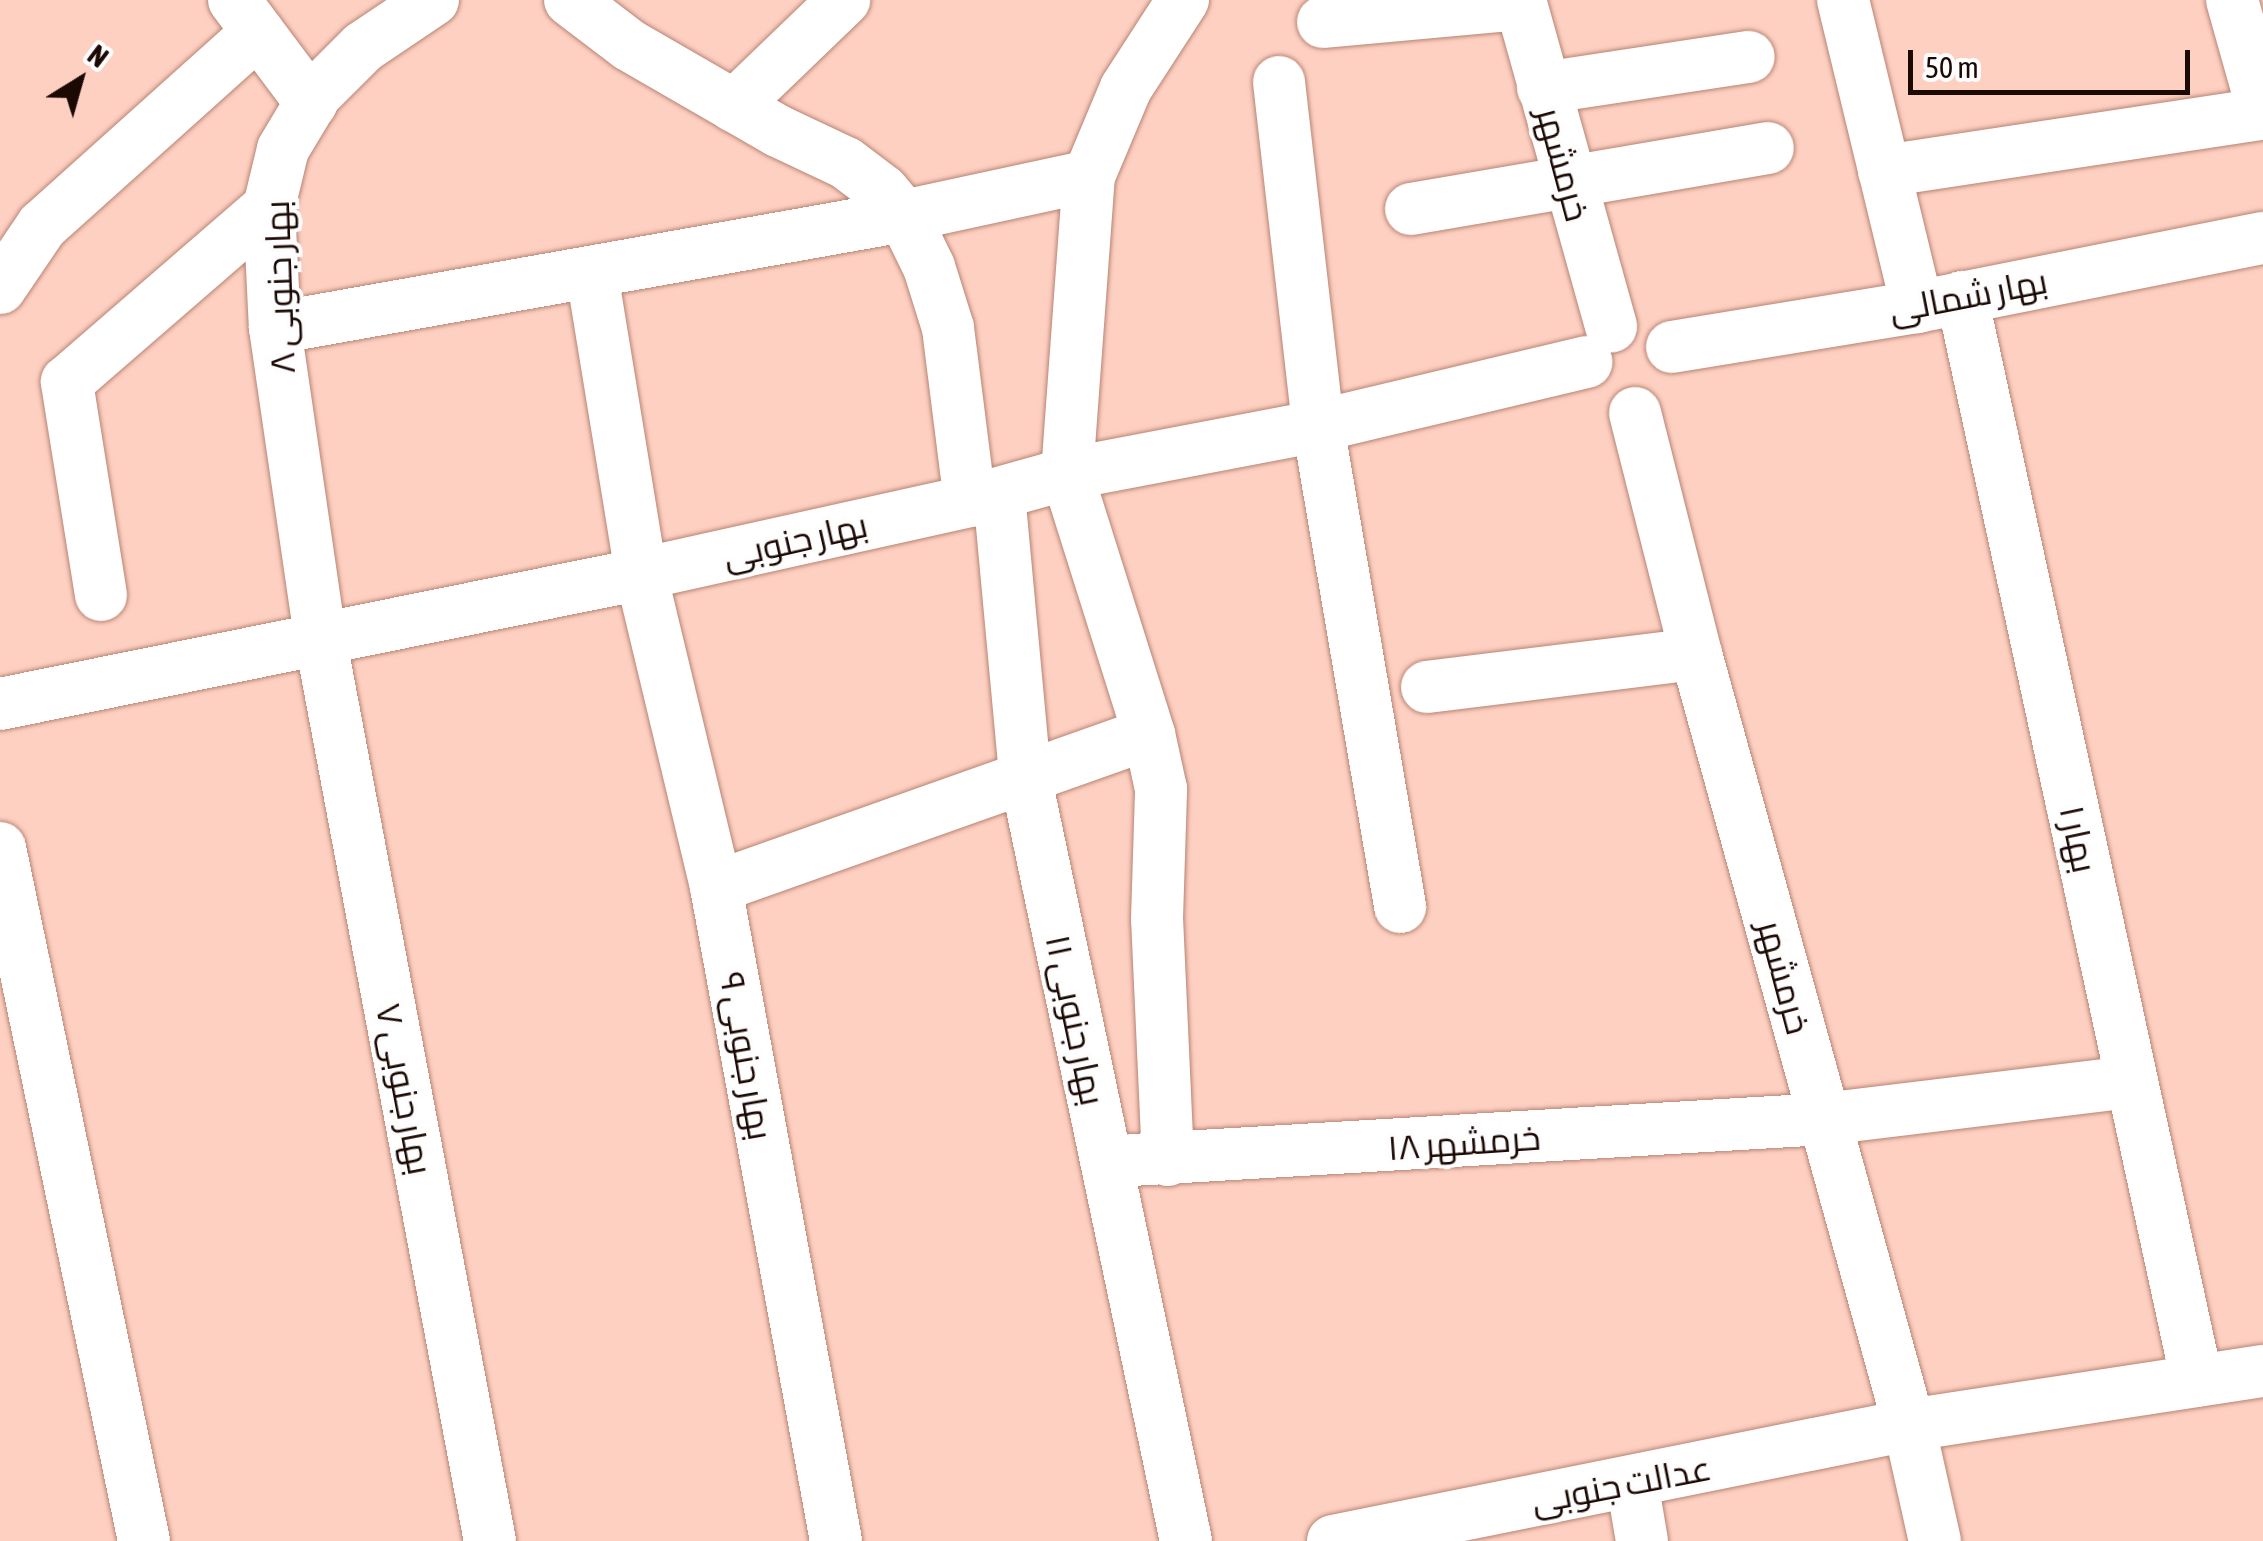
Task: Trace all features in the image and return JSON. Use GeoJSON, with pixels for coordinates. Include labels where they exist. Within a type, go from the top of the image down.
{"type":"FeatureCollection","features":[{"type":"Feature","properties":{"kind":"street","name":"بهار جنوبی ۸"},"geometry":{"type":"LineString","coordinates":[[320,637],[275,328],[269,207],[283,148],[311,102],[363,47],[433,0]]}},
{"type":"Feature","properties":{"kind":"street","name":"بهار جنوبی ۱۱"},"geometry":{"type":"LineString","coordinates":[[570,0],[629,45],[734,106],[846,163],[883,191],[904,216],[929,266],[948,328],[984,497],[1026,776],[1186,1541]]}},
{"type":"Feature","properties":{"kind":"street"},"geometry":{"type":"LineString","coordinates":[[734,106],[844,0]]}},
{"type":"Feature","properties":{"kind":"street"},"geometry":{"type":"LineString","coordinates":[[1168,1160],[1157,919],[1161,789],[1149,734],[1067,474],[1088,176],[1126,88],[1182,0]]}},
{"type":"Feature","properties":{"kind":"street","name":"بهار ۱"},"geometry":{"type":"LineString","coordinates":[[1842,0],[1884,171],[1940,302],[2132,1082],[2197,1381]]}},
{"type":"Feature","properties":{"kind":"street"},"geometry":{"type":"LineString","coordinates":[[1884,171],[2263,112],[2232,0]]}},
{"type":"Feature","properties":{"kind":"street"},"geometry":{"type":"LineString","coordinates":[[1323,22],[1520,2]]}},
{"type":"Feature","properties":{"kind":"street","name":"خرمشهر"},"geometry":{"type":"LineString","coordinates":[[1520,2],[1568,181],[1599,345]]}},
{"type":"Feature","properties":{"kind":"street"},"geometry":{"type":"LineString","coordinates":[[0,288],[42,226],[246,16],[311,102]]}},
{"type":"Feature","properties":{"kind":"street"},"geometry":{"type":"LineString","coordinates":[[1543,88],[1750,57]]}},
{"type":"Feature","properties":{"kind":"street"},"geometry":{"type":"LineString","coordinates":[[1279,82],[1318,426],[1400,906]]}},
{"type":"Feature","properties":{"kind":"street"},"geometry":{"type":"LineString","coordinates":[[1410,209],[1768,148]]}},
{"type":"Feature","properties":{"kind":"street"},"geometry":{"type":"LineString","coordinates":[[275,328],[904,216],[1088,176]]}},
{"type":"Feature","properties":{"kind":"street"},"geometry":{"type":"LineString","coordinates":[[101,595],[67,382],[269,207]]}},
{"type":"Feature","properties":{"kind":"street","name":"بهار شمالی"},"geometry":{"type":"LineString","coordinates":[[1672,347],[1940,302],[2263,238]]}},
{"type":"Feature","properties":{"kind":"street","name":"بهار جنوبی ۹"},"geometry":{"type":"LineString","coordinates":[[592,274],[642,574],[716,887],[836,1541]]}},
{"type":"Feature","properties":{"kind":"street"},"geometry":{"type":"LineString","coordinates":[[1645,324],[1672,347],[1677,364],[1666,398],[1635,413],[1615,410],[1598,400],[1588,382],[1599,345],[1645,324]]}},
{"type":"Feature","properties":{"kind":"street","name":"بهار جنوبی"},"geometry":{"type":"LineString","coordinates":[[0,704],[642,574],[984,497],[1067,474],[1318,426],[1599,345]]}},
{"type":"Feature","properties":{"kind":"street","name":"خرمشهر"},"geometry":{"type":"LineString","coordinates":[[1635,413],[1696,654],[1909,1425],[1935,1541]]}},
{"type":"Feature","properties":{"kind":"street","name":"بهار جنوبی ۷"},"geometry":{"type":"LineString","coordinates":[[320,637],[490,1541]]}},
{"type":"Feature","properties":{"kind":"street"},"geometry":{"type":"LineString","coordinates":[[1427,688],[1696,654]]}},
{"type":"Feature","properties":{"kind":"street"},"geometry":{"type":"LineString","coordinates":[[716,887],[1149,734]]}},
{"type":"Feature","properties":{"kind":"street"},"geometry":{"type":"LineString","coordinates":[[0,848],[144,1541]]}},
{"type":"Feature","properties":{"kind":"street","name":"خرمشهر ۱۸"},"geometry":{"type":"LineString","coordinates":[[1105,1160],[1168,1160],[1824,1119],[2132,1082]]}},
{"type":"Feature","properties":{"kind":"street","name":"عدالت جنوبی"},"geometry":{"type":"LineString","coordinates":[[1333,1541],[1909,1425],[2263,1372]]}},
{"type":"Feature","properties":{"kind":"street"},"geometry":{"type":"LineString","coordinates":[[1632,1482],[1642,1541]]}}]}
